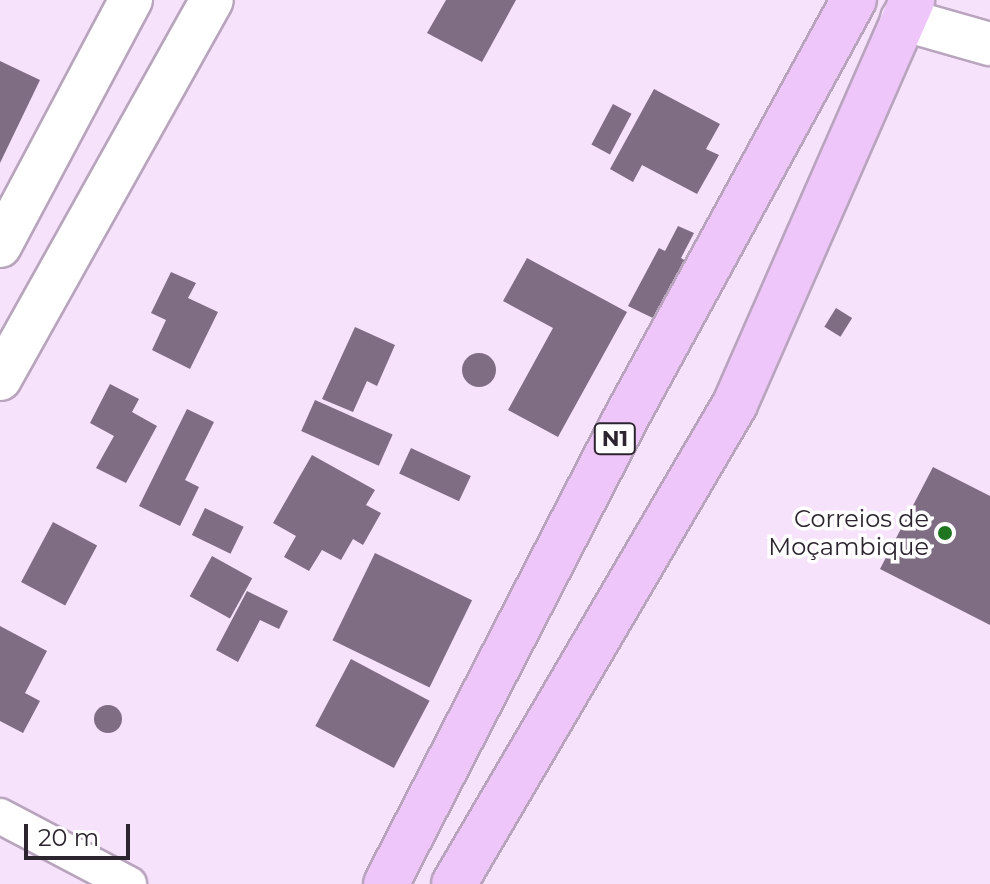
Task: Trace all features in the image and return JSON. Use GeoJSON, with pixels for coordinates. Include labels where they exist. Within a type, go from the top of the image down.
{"type":"FeatureCollection","features":[{"type":"Feature","properties":{"kind":"highway","name":"N1"},"geometry":{"type":"LineString","coordinates":[[386,884],[628,414],[854,0]]}},
{"type":"Feature","properties":{"kind":"highway"},"geometry":{"type":"LineString","coordinates":[[454,884],[735,404],[900,6]]}},
{"type":"Feature","properties":{"kind":"street"},"geometry":{"type":"LineString","coordinates":[[0,246],[131,0]]}},
{"type":"Feature","properties":{"kind":"street"},"geometry":{"type":"LineString","coordinates":[[0,379],[212,0]]}},
{"type":"Feature","properties":{"kind":"street"},"geometry":{"type":"LineString","coordinates":[[947,0],[988,43]]}},
{"type":"Feature","properties":{"kind":"street"},"geometry":{"type":"LineString","coordinates":[[900,6],[988,43]]}},
{"type":"Feature","properties":{"kind":"street"},"geometry":{"type":"LineString","coordinates":[[0,816],[129,884]]}},
{"type":"Feature","properties":{"kind":"building"},"geometry":{"type":"Polygon","coordinates":[[[446,0],[516,0],[482,62],[427,33],[446,0]]]}},
{"type":"Feature","properties":{"kind":"building"},"geometry":{"type":"Polygon","coordinates":[[[0,61],[40,80],[0,163],[0,61]]]}},
{"type":"Feature","properties":{"kind":"building"},"geometry":{"type":"Polygon","coordinates":[[[654,89],[720,124],[706,149],[719,155],[697,194],[642,165],[633,182],[610,169],[654,89]]]}},
{"type":"Feature","properties":{"kind":"building"},"geometry":{"type":"Polygon","coordinates":[[[613,104],[632,114],[610,154],[591,145],[613,104]]]}},
{"type":"Feature","properties":{"kind":"building"},"geometry":{"type":"Polygon","coordinates":[[[678,226],[694,233],[681,258],[689,263],[659,321],[628,306],[659,248],[665,251],[678,226]]]}},
{"type":"Feature","properties":{"kind":"building"},"geometry":{"type":"Polygon","coordinates":[[[527,258],[627,312],[558,437],[508,410],[553,328],[503,301],[527,258]]]}},
{"type":"Feature","properties":{"kind":"building"},"geometry":{"type":"Polygon","coordinates":[[[171,272],[196,283],[188,298],[218,312],[190,369],[152,350],[166,320],[151,313],[171,272]]]}},
{"type":"Feature","properties":{"kind":"building"},"geometry":{"type":"Polygon","coordinates":[[[836,308],[852,318],[840,337],[824,327],[836,308]]]}},
{"type":"Feature","properties":{"kind":"building"},"geometry":{"type":"Polygon","coordinates":[[[355,327],[395,345],[377,386],[367,381],[353,412],[322,399],[355,327]]]}},
{"type":"Feature","properties":{"kind":"building"},"geometry":{"type":"Polygon","coordinates":[[[479,353],[491,358],[496,370],[491,382],[479,387],[467,382],[462,370],[467,358],[479,353]]]}},
{"type":"Feature","properties":{"kind":"building"},"geometry":{"type":"Polygon","coordinates":[[[110,384],[139,399],[132,412],[157,426],[126,483],[96,468],[114,436],[90,423],[110,384]]]}},
{"type":"Feature","properties":{"kind":"building"},"geometry":{"type":"Polygon","coordinates":[[[315,400],[393,435],[379,466],[301,431],[315,400]]]}},
{"type":"Feature","properties":{"kind":"building"},"geometry":{"type":"Polygon","coordinates":[[[187,409],[214,422],[185,480],[199,487],[180,526],[139,506],[187,409]]]}},
{"type":"Feature","properties":{"kind":"building"},"geometry":{"type":"Polygon","coordinates":[[[411,448],[471,476],[459,501],[399,473],[411,448]]]}},
{"type":"Feature","properties":{"kind":"building"},"geometry":{"type":"Polygon","coordinates":[[[312,455],[375,490],[366,505],[381,513],[363,545],[353,539],[341,560],[322,550],[309,571],[284,557],[296,536],[273,523],[312,455]]]}},
{"type":"Feature","properties":{"kind":"building","name":"Correios de Moçambique"},"geometry":{"type":"Polygon","coordinates":[[[933,467],[990,496],[990,625],[880,569],[933,467]]]}},
{"type":"Feature","properties":{"kind":"building"},"geometry":{"type":"Polygon","coordinates":[[[205,508],[244,527],[230,554],[192,535],[205,508]]]}},
{"type":"Feature","properties":{"kind":"building"},"geometry":{"type":"Polygon","coordinates":[[[53,522],[97,545],[65,606],[21,582],[53,522]]]}},
{"type":"Feature","properties":{"kind":"building"},"geometry":{"type":"Polygon","coordinates":[[[375,553],[472,600],[430,688],[332,640],[375,553]]]}},
{"type":"Feature","properties":{"kind":"building"},"geometry":{"type":"Polygon","coordinates":[[[212,556],[252,578],[230,619],[190,596],[212,556]]]}},
{"type":"Feature","properties":{"kind":"building"},"geometry":{"type":"Polygon","coordinates":[[[247,591],[288,611],[279,629],[260,620],[238,662],[216,650],[247,591]]]}},
{"type":"Feature","properties":{"kind":"building"},"geometry":{"type":"Polygon","coordinates":[[[0,626],[47,651],[25,693],[40,701],[23,733],[0,721],[0,626]]]}},
{"type":"Feature","properties":{"kind":"building"},"geometry":{"type":"Polygon","coordinates":[[[351,659],[430,701],[394,768],[315,726],[351,659]]]}},
{"type":"Feature","properties":{"kind":"building"},"geometry":{"type":"Polygon","coordinates":[[[108,705],[118,709],[122,719],[118,729],[108,733],[98,729],[94,719],[98,709],[108,705]]]}},
{"type":"Feature","properties":{"kind":"place","name":"Correios de Moçambique"},"geometry":{"type":"Point","coordinates":[945,533]}}]}
